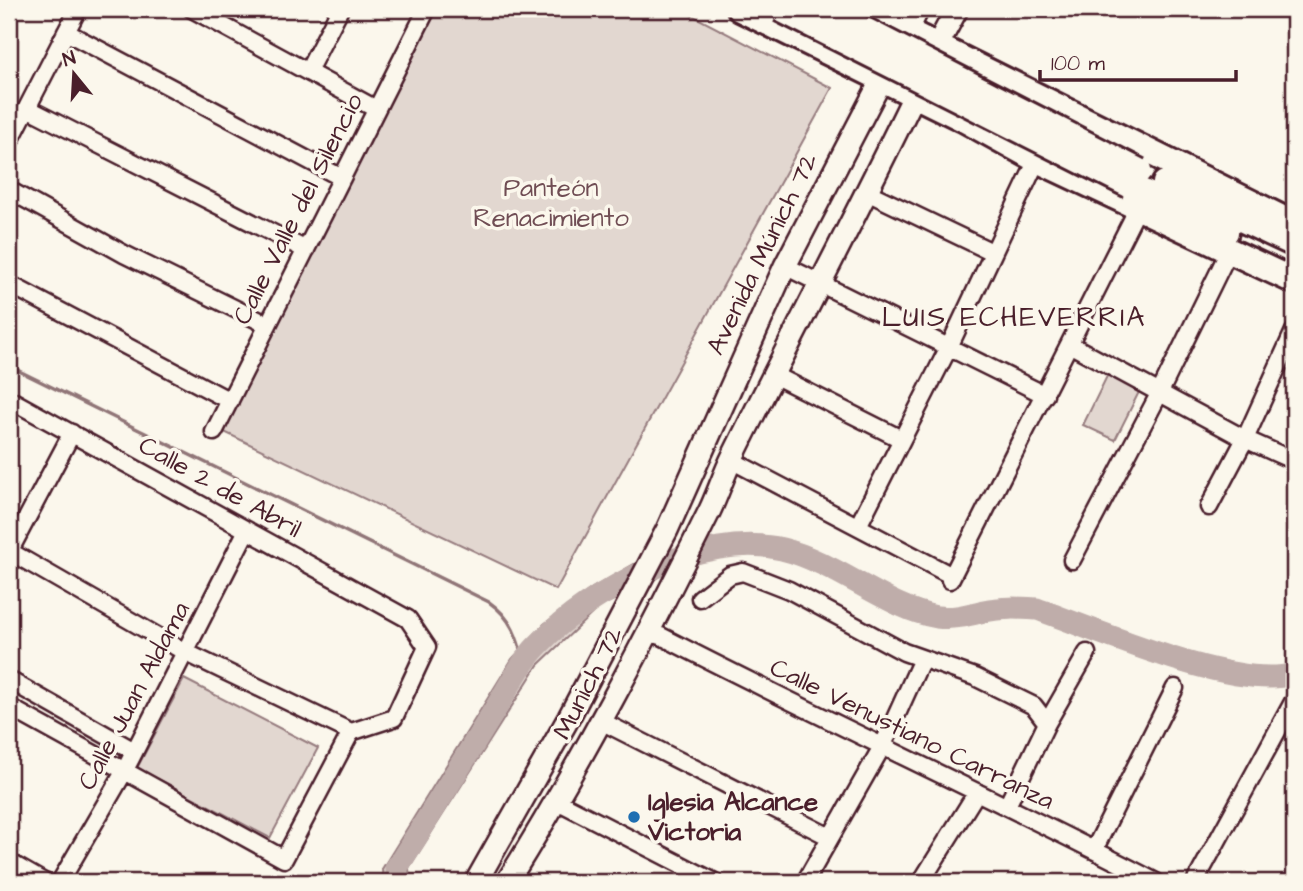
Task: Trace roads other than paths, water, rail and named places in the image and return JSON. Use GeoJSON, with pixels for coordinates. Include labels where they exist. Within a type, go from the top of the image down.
{"type":"FeatureCollection","features":[{"type":"Feature","properties":{"kind":"highway"},"geometry":{"type":"LineString","coordinates":[[740,9],[962,119],[1037,160],[1294,281]]}},
{"type":"Feature","properties":{"kind":"highway"},"geometry":{"type":"LineString","coordinates":[[779,9],[1134,178],[1294,244]]}},
{"type":"Feature","properties":{"kind":"highway"},"geometry":{"type":"LineString","coordinates":[[824,9],[1294,264]]}},
{"type":"Feature","properties":{"kind":"highway"},"geometry":{"type":"LineString","coordinates":[[808,43],[819,44],[838,36],[846,23],[846,9]]}},
{"type":"Feature","properties":{"kind":"highway"},"geometry":{"type":"LineString","coordinates":[[863,9],[1294,224]]}},
{"type":"Feature","properties":{"kind":"highway","name":"Avenida Múnich 72"},"geometry":{"type":"LineString","coordinates":[[881,81],[907,31]]}},
{"type":"Feature","properties":{"kind":"highway"},"geometry":{"type":"LineString","coordinates":[[914,96],[937,46]]}},
{"type":"Feature","properties":{"kind":"highway"},"geometry":{"type":"LineString","coordinates":[[962,119],[956,104],[958,84],[969,74],[993,73]]}},
{"type":"Feature","properties":{"kind":"main road","name":"Avenida Múnich 72"},"geometry":{"type":"LineString","coordinates":[[907,31],[918,9]]}},
{"type":"Feature","properties":{"kind":"main road"},"geometry":{"type":"LineString","coordinates":[[937,46],[957,9]]}},
{"type":"Feature","properties":{"kind":"main road","name":"Avenida Múnich 72"},"geometry":{"type":"LineString","coordinates":[[667,530],[785,266],[881,81]]}},
{"type":"Feature","properties":{"kind":"main road"},"geometry":{"type":"LineString","coordinates":[[731,460],[914,96]]}},
{"type":"Feature","properties":{"kind":"main road","name":"Munich 72"},"geometry":{"type":"LineString","coordinates":[[506,882],[557,801],[601,721],[712,506],[731,460]]}},
{"type":"Feature","properties":{"kind":"main road","name":"Munich 72"},"geometry":{"type":"LineString","coordinates":[[476,882],[567,721],[667,530]]}},
{"type":"Feature","properties":{"kind":"street"},"geometry":{"type":"LineString","coordinates":[[9,143],[78,9]]}},
{"type":"Feature","properties":{"kind":"street"},"geometry":{"type":"LineString","coordinates":[[192,9],[376,109]]}},
{"type":"Feature","properties":{"kind":"street"},"geometry":{"type":"LineString","coordinates":[[308,71],[340,9]]}},
{"type":"Feature","properties":{"kind":"street","name":"Calle Valle del Silencio"},"geometry":{"type":"LineString","coordinates":[[214,432],[427,9]]}},
{"type":"Feature","properties":{"kind":"street"},"geometry":{"type":"LineString","coordinates":[[66,32],[342,178]]}},
{"type":"Feature","properties":{"kind":"street"},"geometry":{"type":"LineString","coordinates":[[27,108],[306,250]]}},
{"type":"Feature","properties":{"kind":"street"},"geometry":{"type":"LineString","coordinates":[[858,526],[949,346],[1037,160]]}},
{"type":"Feature","properties":{"kind":"street"},"geometry":{"type":"LineString","coordinates":[[9,190],[124,254],[268,326]]}},
{"type":"Feature","properties":{"kind":"street"},"geometry":{"type":"LineString","coordinates":[[867,192],[992,253]]}},
{"type":"Feature","properties":{"kind":"street"},"geometry":{"type":"LineString","coordinates":[[731,460],[951,578],[1138,208]]}},
{"type":"Feature","properties":{"kind":"street"},"geometry":{"type":"LineString","coordinates":[[1072,560],[1159,394],[1229,251]]}},
{"type":"Feature","properties":{"kind":"street"},"geometry":{"type":"LineString","coordinates":[[785,266],[1045,395]]}},
{"type":"Feature","properties":{"kind":"street"},"geometry":{"type":"LineString","coordinates":[[9,284],[230,401]]}},
{"type":"Feature","properties":{"kind":"street"},"geometry":{"type":"LineString","coordinates":[[1209,507],[1245,439],[1294,331]]}},
{"type":"Feature","properties":{"kind":"street"},"geometry":{"type":"LineString","coordinates":[[1071,345],[1245,439],[1294,461]]}},
{"type":"Feature","properties":{"kind":"street"},"geometry":{"type":"LineString","coordinates":[[774,374],[901,439]]}},
{"type":"Feature","properties":{"kind":"street","name":"Calle 2 de Abril"},"geometry":{"type":"LineString","coordinates":[[9,399],[408,619],[427,647],[394,718],[351,732]]}},
{"type":"Feature","properties":{"kind":"street"},"geometry":{"type":"LineString","coordinates":[[9,707],[284,859],[351,732],[185,652],[9,551],[72,433]]}},
{"type":"Feature","properties":{"kind":"street","name":"Calle Juan Aldama"},"geometry":{"type":"LineString","coordinates":[[60,882],[124,772],[247,530]]}},
{"type":"Feature","properties":{"kind":"street"},"geometry":{"type":"LineString","coordinates":[[700,598],[730,575],[743,572],[789,590],[904,652],[975,677],[1034,706],[1047,723]]}},
{"type":"Feature","properties":{"kind":"street","name":"Calle Venustiano Carranza"},"geometry":{"type":"LineString","coordinates":[[646,633],[661,636],[798,707],[883,745],[1156,882]]}},
{"type":"Feature","properties":{"kind":"street"},"geometry":{"type":"LineString","coordinates":[[1007,806],[1047,723],[1087,653]]}},
{"type":"Feature","properties":{"kind":"street"},"geometry":{"type":"LineString","coordinates":[[805,882],[883,745],[922,659]]}},
{"type":"Feature","properties":{"kind":"street"},"geometry":{"type":"LineString","coordinates":[[9,680],[134,751]]}},
{"type":"Feature","properties":{"kind":"street"},"geometry":{"type":"LineString","coordinates":[[1094,850],[1175,688]]}},
{"type":"Feature","properties":{"kind":"street"},"geometry":{"type":"LineString","coordinates":[[1195,882],[1293,702]]}},
{"type":"Feature","properties":{"kind":"street"},"geometry":{"type":"LineString","coordinates":[[601,721],[831,837]]}},
{"type":"Feature","properties":{"kind":"street"},"geometry":{"type":"LineString","coordinates":[[921,882],[977,792]]}},
{"type":"Feature","properties":{"kind":"street"},"geometry":{"type":"LineString","coordinates":[[557,801],[715,882]]}},
{"type":"Feature","properties":{"kind":"street"},"geometry":{"type":"LineString","coordinates":[[9,862],[44,882]]}},
{"type":"Feature","properties":{"kind":"waterway"},"geometry":{"type":"LineString","coordinates":[[9,366],[489,602],[513,629],[524,664]]}},
{"type":"Feature","properties":{"kind":"waterway"},"geometry":{"type":"LineString","coordinates":[[397,882],[396,869],[519,670],[538,645],[561,624],[618,585],[684,556],[718,548],[751,545],[802,555],[900,605],[937,617],[955,617],[997,609],[1037,609],[1130,644],[1203,667],[1268,677],[1294,674]]}},
{"type":"Feature","properties":{"kind":"place","name":"Iglesia Alcance Victoria"},"geometry":{"type":"Point","coordinates":[634,817]}},
{"type":"Feature","properties":{"kind":"district","name":"LUIS ECHEVERRIA"},"geometry":{"type":"Point","coordinates":[1014,317]}},
{"type":"Feature","properties":{"kind":"park label","name":"Panteón Renacimiento"},"geometry":{"type":"Point","coordinates":[551,203]}}]}
